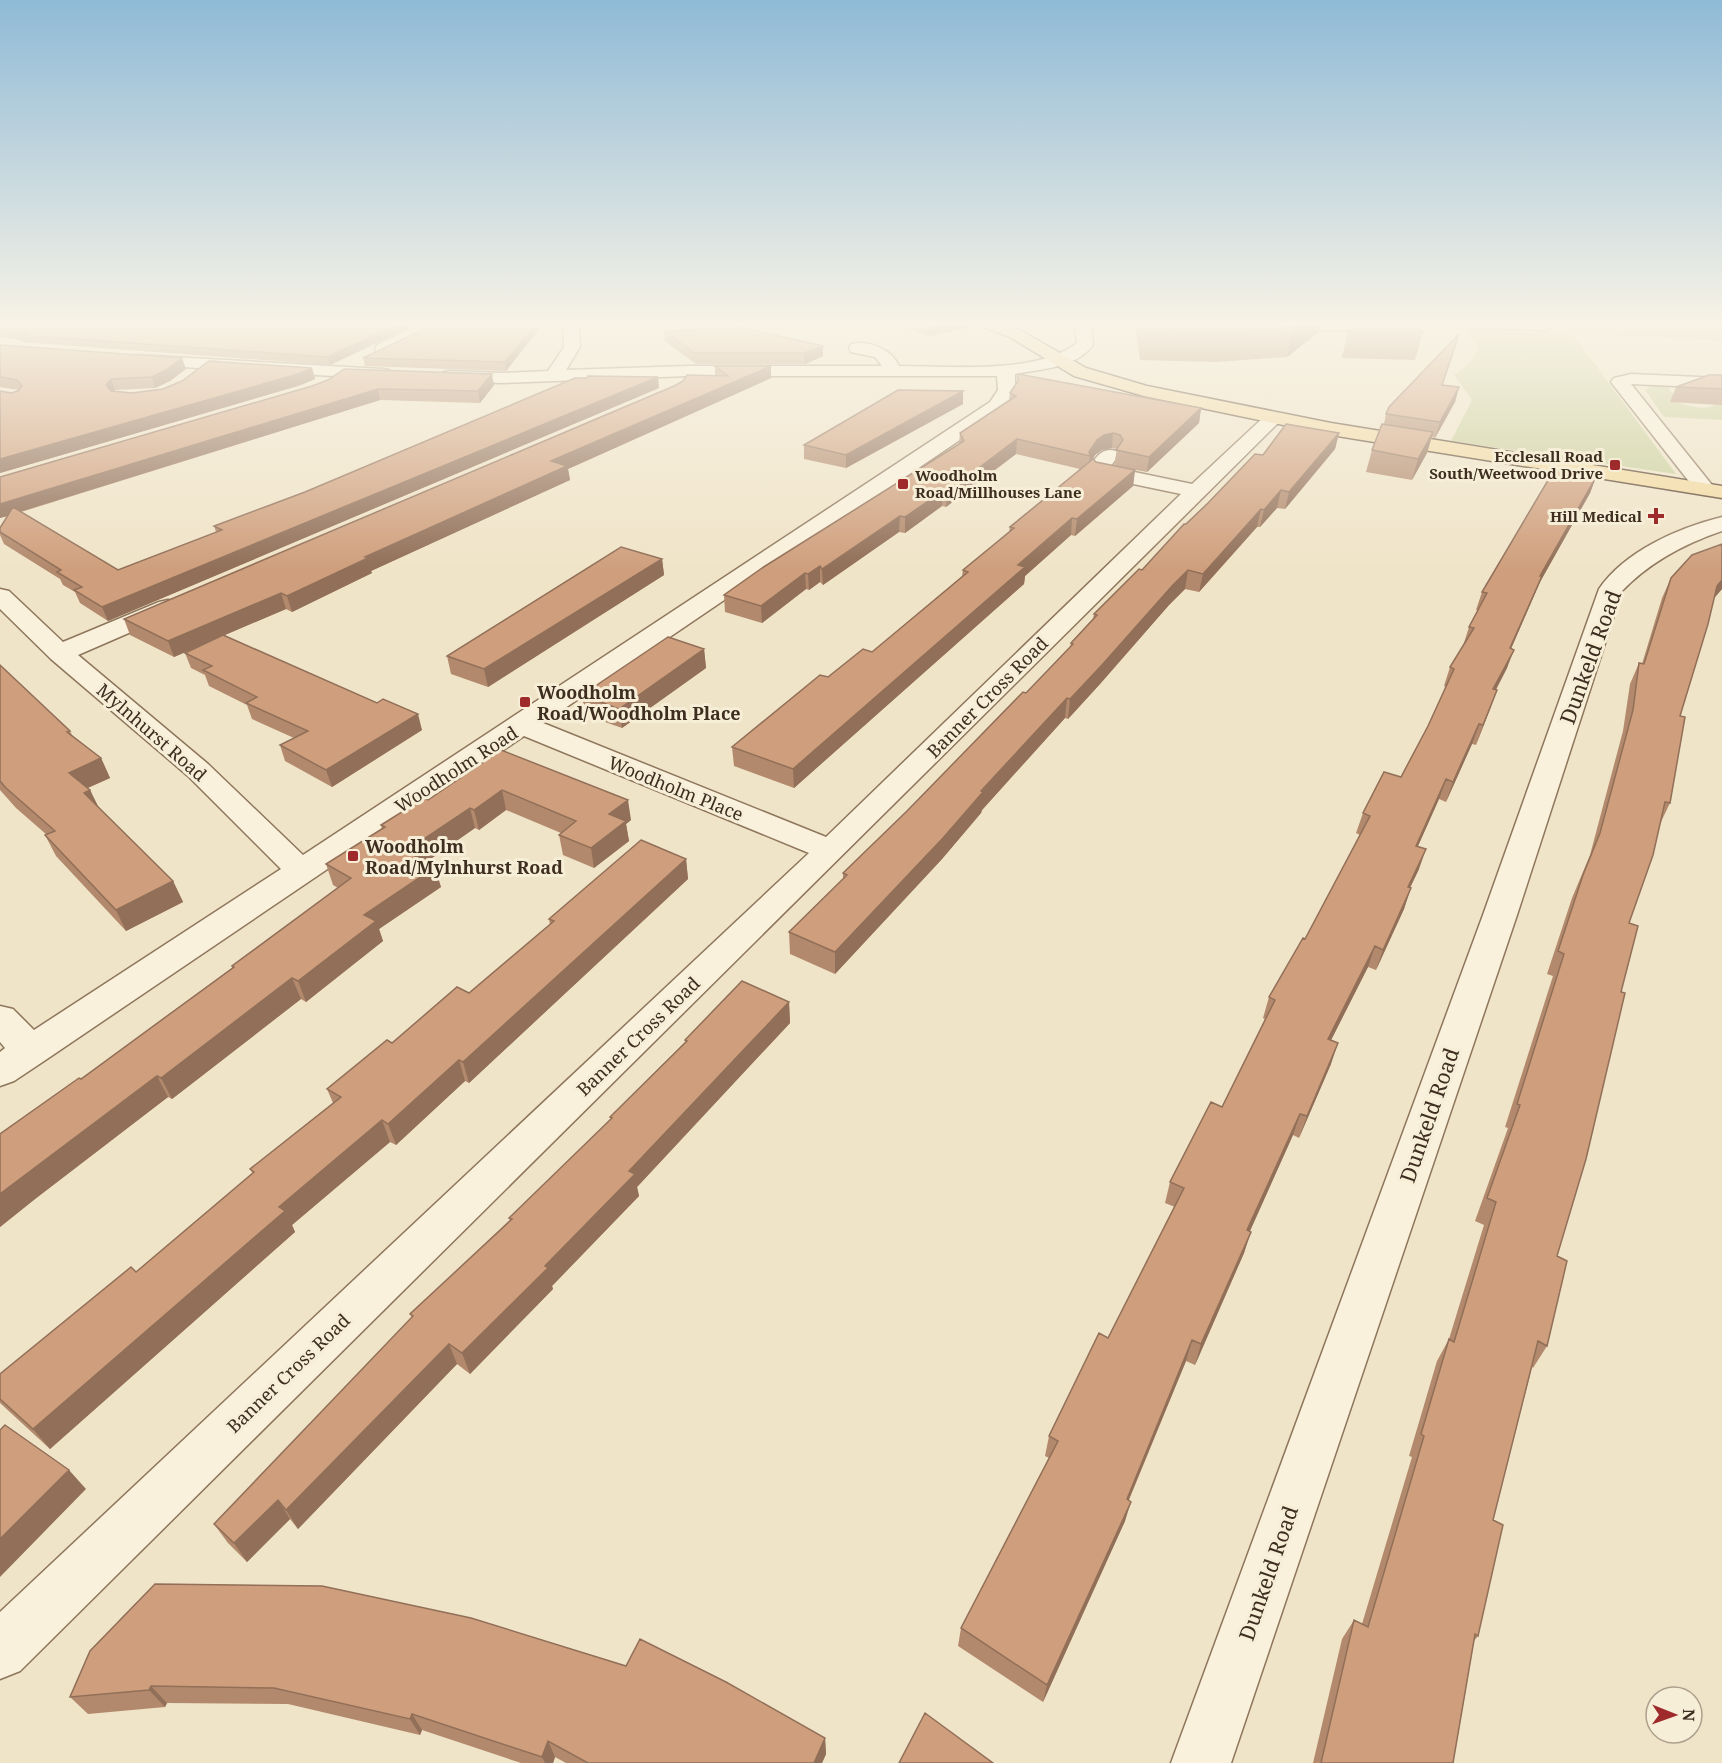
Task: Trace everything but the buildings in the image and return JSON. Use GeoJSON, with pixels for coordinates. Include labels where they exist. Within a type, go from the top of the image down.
{"type":"FeatureCollection","features":[{"type":"Feature","properties":{"kind":"main road"},"geometry":{"type":"LineString","coordinates":[[1217,405],[1274,418],[1713,491]]}},
{"type":"Feature","properties":{"kind":"street","name":"Woodholm Road"},"geometry":{"type":"LineString","coordinates":[[0,1071],[522,725],[922,454],[998,405]]}},
{"type":"Feature","properties":{"kind":"street"},"geometry":{"type":"LineString","coordinates":[[1640,405],[1713,491]]}},
{"type":"Feature","properties":{"kind":"street","name":"Banner Cross Road"},"geometry":{"type":"LineString","coordinates":[[0,1651],[831,850],[1196,491],[1274,418]]}},
{"type":"Feature","properties":{"kind":"street"},"geometry":{"type":"LineString","coordinates":[[1109,454],[1099,468],[1102,472],[1196,491]]}},
{"type":"Feature","properties":{"kind":"street","name":"Dunkeld Road"},"geometry":{"type":"LineString","coordinates":[[1201,1763],[1500,915],[1611,589],[1627,571],[1648,556],[1710,536]]}},
{"type":"Feature","properties":{"kind":"street","name":"Mylnhurst Road"},"geometry":{"type":"LineString","coordinates":[[0,596],[60,653],[198,770],[301,871]]}},
{"type":"Feature","properties":{"kind":"street"},"geometry":{"type":"LineString","coordinates":[[60,653],[190,598]]}},
{"type":"Feature","properties":{"kind":"street","name":"Woodholm Place"},"geometry":{"type":"LineString","coordinates":[[522,725],[831,850]]}},
{"type":"Feature","properties":{"kind":"street"},"geometry":{"type":"LineString","coordinates":[[0,1018],[31,1051]]}},
{"type":"Feature","properties":{"kind":"green space"},"geometry":{"type":"Polygon","coordinates":[[[1469,405],[1625,405],[1676,474],[1451,441],[1469,405]]]}},
{"type":"Feature","properties":{"kind":"green space"},"geometry":{"type":"Polygon","coordinates":[[[1656,405],[1687,405],[1699,408],[1722,405],[1722,420],[1664,417],[1656,405]]]}},
{"type":"Feature","properties":{"kind":"place","name":"Ecclesall Road South/Weetwood Drive"},"geometry":{"type":"Point","coordinates":[1615,465]}},
{"type":"Feature","properties":{"kind":"place","name":"Woodholm Road/Millhouses Lane"},"geometry":{"type":"Point","coordinates":[903,484]}},
{"type":"Feature","properties":{"kind":"place","name":"Hill Medical"},"geometry":{"type":"Point","coordinates":[1656,516]}},
{"type":"Feature","properties":{"kind":"place","name":"Woodholm Road/Woodholm Place"},"geometry":{"type":"Point","coordinates":[525,702]}},
{"type":"Feature","properties":{"kind":"place","name":"Woodholm Road/Mylnhurst Road"},"geometry":{"type":"Point","coordinates":[353,856]}}]}
